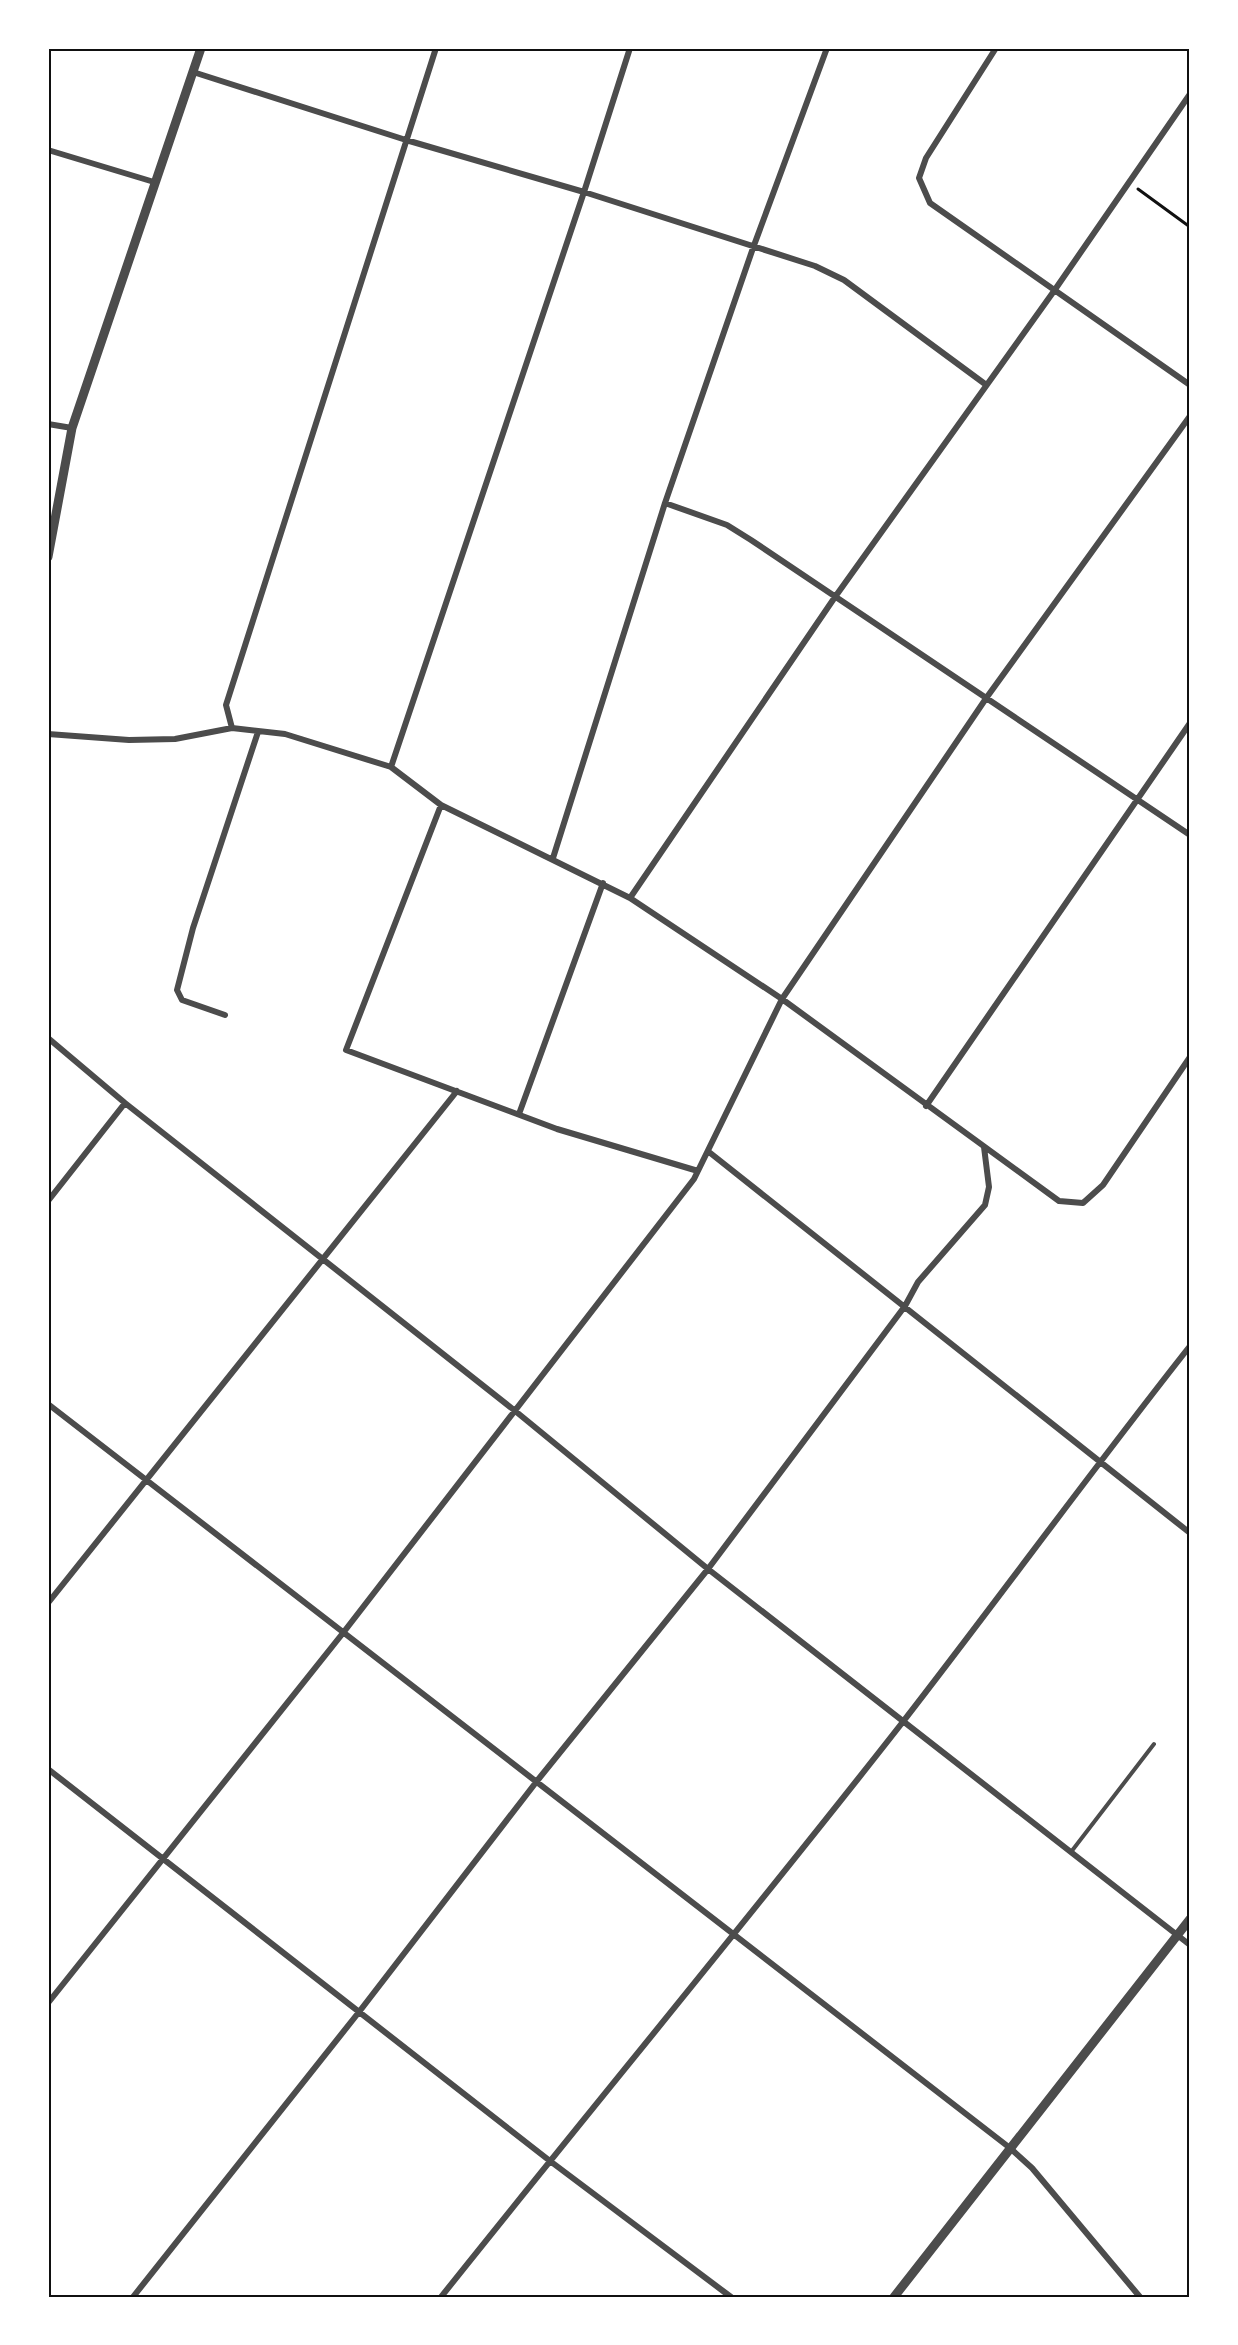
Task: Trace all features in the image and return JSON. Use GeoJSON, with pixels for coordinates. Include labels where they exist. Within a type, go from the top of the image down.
{"type":"FeatureCollection","features":[{"type":"Feature","properties":{"kind":"street"},"geometry":{"type":"LineString","coordinates":[[48,557],[72,428],[201,48]]}},
{"type":"Feature","properties":{"kind":"street"},"geometry":{"type":"LineString","coordinates":[[232,728],[226,705],[436,48]]}},
{"type":"Feature","properties":{"kind":"street"},"geometry":{"type":"LineString","coordinates":[[391,767],[630,48]]}},
{"type":"Feature","properties":{"kind":"street"},"geometry":{"type":"LineString","coordinates":[[553,858],[665,503],[753,248],[827,48]]}},
{"type":"Feature","properties":{"kind":"street"},"geometry":{"type":"LineString","coordinates":[[996,48],[926,158],[919,178],[930,203],[1190,385]]}},
{"type":"Feature","properties":{"kind":"street"},"geometry":{"type":"LineString","coordinates":[[193,72],[406,140],[584,192],[815,266],[844,280],[985,384]]}},
{"type":"Feature","properties":{"kind":"street"},"geometry":{"type":"LineString","coordinates":[[630,898],[835,597],[985,384],[1054,291],[1190,94]]}},
{"type":"Feature","properties":{"kind":"street"},"geometry":{"type":"LineString","coordinates":[[48,150],[154,182]]}},
{"type":"Feature","properties":{"kind":"street"},"geometry":{"type":"LineString","coordinates":[[48,2003],[343,1633],[698,1172],[782,999],[987,697],[1190,416]]}},
{"type":"Feature","properties":{"kind":"street"},"geometry":{"type":"LineString","coordinates":[[48,424],[72,428]]}},
{"type":"Feature","properties":{"kind":"street"},"geometry":{"type":"LineString","coordinates":[[665,503],[726,525],[987,697],[1190,835]]}},
{"type":"Feature","properties":{"kind":"street"},"geometry":{"type":"LineString","coordinates":[[926,1106],[1190,723]]}},
{"type":"Feature","properties":{"kind":"street"},"geometry":{"type":"LineString","coordinates":[[48,734],[129,740],[175,739],[232,728],[285,734],[391,767],[441,805],[553,858],[630,898],[782,999],[1059,1201],[1083,1203],[1103,1185],[1190,1056]]}},
{"type":"Feature","properties":{"kind":"street"},"geometry":{"type":"LineString","coordinates":[[225,1015],[182,1000],[177,990],[194,928],[258,732]]}},
{"type":"Feature","properties":{"kind":"street"},"geometry":{"type":"LineString","coordinates":[[441,805],[346,1050],[557,1129],[698,1172]]}},
{"type":"Feature","properties":{"kind":"street"},"geometry":{"type":"LineString","coordinates":[[519,1114],[603,883]]}},
{"type":"Feature","properties":{"kind":"street"},"geometry":{"type":"LineString","coordinates":[[48,1038],[125,1103],[324,1258],[708,1569],[1190,1945]]}},
{"type":"Feature","properties":{"kind":"street"},"geometry":{"type":"LineString","coordinates":[[48,1603],[457,1091]]}},
{"type":"Feature","properties":{"kind":"street"},"geometry":{"type":"LineString","coordinates":[[48,1201],[125,1103]]}},
{"type":"Feature","properties":{"kind":"street"},"geometry":{"type":"LineString","coordinates":[[132,2297],[358,2012],[537,1781],[708,1569],[906,1306],[918,1281],[986,1205],[989,1186],[984,1147]]}},
{"type":"Feature","properties":{"kind":"street"},"geometry":{"type":"LineString","coordinates":[[709,1152],[1190,1533]]}},
{"type":"Feature","properties":{"kind":"street"},"geometry":{"type":"LineString","coordinates":[[441,2297],[903,1721],[1190,1346]]}},
{"type":"Feature","properties":{"kind":"street"},"geometry":{"type":"LineString","coordinates":[[48,1404],[1010,2148],[1032,2168],[1140,2297]]}},
{"type":"Feature","properties":{"kind":"street"},"geometry":{"type":"LineString","coordinates":[[48,1769],[550,2161],[731,2297]]}},
{"type":"Feature","properties":{"kind":"street"},"geometry":{"type":"LineString","coordinates":[[894,2297],[1190,1918]]}},
{"type":"Feature","properties":{"kind":"lane"},"geometry":{"type":"LineString","coordinates":[[1071,1852],[1154,1744]]}},
{"type":"Feature","properties":{"kind":"path"},"geometry":{"type":"LineString","coordinates":[[1129,182],[1190,227]]}}]}
